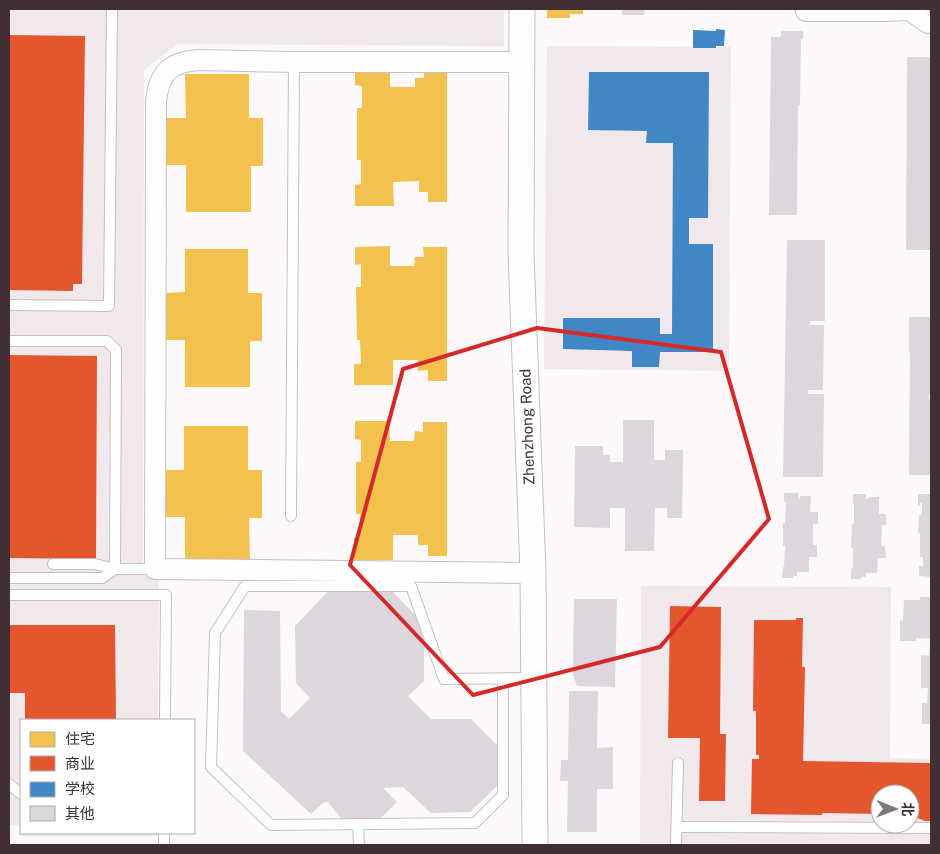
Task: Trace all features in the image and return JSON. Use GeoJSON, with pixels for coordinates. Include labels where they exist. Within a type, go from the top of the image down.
{"type":"FeatureCollection","features":[{"type":"Feature","properties":{"kind":"street","name":"Zhenzhong Road"},"geometry":{"type":"LineString","coordinates":[[522,9],[521,253],[533,573],[535,845]]}},
{"type":"Feature","properties":{"kind":"street"},"geometry":{"type":"LineString","coordinates":[[806,9],[806,11],[909,10],[928,23],[931,23]]}},
{"type":"Feature","properties":{"kind":"street"},"geometry":{"type":"LineString","coordinates":[[521,62],[198,60],[175,64],[168,70],[160,82],[157,91],[156,111],[155,569],[533,573]]}},
{"type":"Feature","properties":{"kind":"lane"},"geometry":{"type":"LineString","coordinates":[[9,306],[109,306],[112,9]]}},
{"type":"Feature","properties":{"kind":"lane"},"geometry":{"type":"LineString","coordinates":[[291,516],[294,62]]}},
{"type":"Feature","properties":{"kind":"lane"},"geometry":{"type":"LineString","coordinates":[[9,341],[106,341],[116,350],[115,569]]}},
{"type":"Feature","properties":{"kind":"lane"},"geometry":{"type":"LineString","coordinates":[[53,564],[96,564],[115,569],[155,569]]}},
{"type":"Feature","properties":{"kind":"lane"},"geometry":{"type":"LineString","coordinates":[[9,578],[102,578],[115,569]]}},
{"type":"Feature","properties":{"kind":"lane"},"geometry":{"type":"LineString","coordinates":[[504,678],[503,795],[475,823],[271,825],[211,768],[215,633],[245,586],[411,586],[444,679],[504,678],[535,678]]}},
{"type":"Feature","properties":{"kind":"lane"},"geometry":{"type":"LineString","coordinates":[[9,595],[166,596],[165,719]]}},
{"type":"Feature","properties":{"kind":"lane"},"geometry":{"type":"LineString","coordinates":[[676,845],[678,763]]}},
{"type":"Feature","properties":{"kind":"lane"},"geometry":{"type":"LineString","coordinates":[[9,784],[20,793]]}},
{"type":"Feature","properties":{"kind":"lane"},"geometry":{"type":"LineString","coordinates":[[358,824],[359,845]]}},
{"type":"Feature","properties":{"kind":"lane"},"geometry":{"type":"LineString","coordinates":[[677,827],[931,828]]}},
{"type":"Feature","properties":{"kind":"highlighted area"},"geometry":{"type":"Polygon","coordinates":[[[537,328],[721,352],[769,519],[660,647],[473,695],[350,565],[403,369],[537,328]]]}},
{"type":"Feature","properties":{"kind":"shaded area"},"geometry":{"type":"Polygon","coordinates":[[[9,9],[504,9],[504,46],[177,44],[144,70],[143,565],[159,566],[158,719],[20,719],[20,834],[157,834],[157,836],[19,836],[19,825],[9,825],[9,9]]]}},
{"type":"Feature","properties":{"kind":"shaded area"},"geometry":{"type":"Polygon","coordinates":[[[547,46],[731,47],[729,371],[544,369],[547,46]]]}},
{"type":"Feature","properties":{"kind":"shaded area"},"geometry":{"type":"Polygon","coordinates":[[[641,586],[891,587],[890,758],[931,759],[931,844],[640,843],[641,586]]]}},
{"type":"Feature","properties":{"kind":"building: 住宅"},"geometry":{"type":"Polygon","coordinates":[[[547,9],[583,9],[583,14],[570,14],[570,18],[547,18],[547,9]]]}},
{"type":"Feature","properties":{"kind":"building: 住宅"},"geometry":{"type":"Polygon","coordinates":[[[355,68],[390,68],[390,87],[415,87],[415,78],[424,78],[424,68],[447,68],[447,202],[428,202],[428,192],[419,192],[419,181],[393,182],[394,206],[355,206],[355,185],[361,184],[361,160],[357,160],[357,108],[362,108],[362,86],[355,85],[355,68]]]}},
{"type":"Feature","properties":{"kind":"building: 住宅"},"geometry":{"type":"Polygon","coordinates":[[[185,74],[249,74],[249,118],[263,118],[263,166],[251,166],[251,212],[186,212],[186,165],[165,165],[164,118],[186,118],[185,74]]]}},
{"type":"Feature","properties":{"kind":"building: 住宅"},"geometry":{"type":"Polygon","coordinates":[[[390,246],[390,266],[414,266],[415,257],[424,257],[423,247],[447,247],[447,381],[428,381],[428,370],[418,371],[418,360],[393,360],[393,385],[354,385],[354,364],[361,364],[360,340],[357,340],[356,287],[361,287],[361,264],[355,265],[355,247],[390,246]]]}},
{"type":"Feature","properties":{"kind":"building: 住宅"},"geometry":{"type":"Polygon","coordinates":[[[185,249],[248,249],[248,293],[262,293],[262,341],[250,341],[250,387],[185,387],[185,340],[164,340],[164,293],[185,292],[185,249]]]}},
{"type":"Feature","properties":{"kind":"building: 住宅"},"geometry":{"type":"Polygon","coordinates":[[[355,421],[389,421],[390,441],[414,441],[415,431],[423,432],[423,422],[447,422],[447,556],[428,556],[428,545],[418,545],[418,535],[393,535],[393,560],[354,560],[354,538],[360,538],[360,514],[356,514],[356,462],[361,462],[361,440],[355,439],[355,421]]]}},
{"type":"Feature","properties":{"kind":"building: 住宅"},"geometry":{"type":"Polygon","coordinates":[[[184,426],[248,426],[248,470],[262,470],[262,518],[249,518],[250,564],[185,564],[185,517],[163,517],[163,470],[184,470],[184,426]]]}},
{"type":"Feature","properties":{"kind":"building: 商业"},"geometry":{"type":"Polygon","coordinates":[[[9,35],[85,36],[82,284],[73,284],[73,291],[9,290],[9,35]]]}},
{"type":"Feature","properties":{"kind":"building: 商业"},"geometry":{"type":"Polygon","coordinates":[[[9,355],[97,356],[96,559],[9,558],[9,355]]]}},
{"type":"Feature","properties":{"kind":"building: 商业"},"geometry":{"type":"Polygon","coordinates":[[[670,606],[721,607],[720,734],[726,734],[725,801],[699,801],[700,738],[668,738],[670,606]]]}},
{"type":"Feature","properties":{"kind":"building: 商业"},"geometry":{"type":"Polygon","coordinates":[[[796,618],[803,618],[802,667],[805,667],[803,761],[931,763],[931,821],[920,819],[920,784],[870,784],[870,814],[751,814],[752,759],[759,759],[759,755],[756,755],[756,711],[753,711],[754,620],[796,620],[796,618]]]}},
{"type":"Feature","properties":{"kind":"building: 商业"},"geometry":{"type":"Polygon","coordinates":[[[9,625],[115,625],[116,719],[25,719],[25,693],[9,693],[9,625]]]}},
{"type":"Feature","properties":{"kind":"building: 学校"},"geometry":{"type":"Polygon","coordinates":[[[716,29],[725,30],[724,46],[693,48],[693,30],[716,31],[716,29]]]}},
{"type":"Feature","properties":{"kind":"building: 学校"},"geometry":{"type":"Polygon","coordinates":[[[589,72],[709,72],[708,218],[689,218],[689,244],[713,244],[713,352],[660,352],[659,367],[632,367],[632,351],[563,349],[563,318],[660,318],[660,334],[672,334],[673,143],[646,143],[647,131],[588,130],[589,72]]]}},
{"type":"Feature","properties":{"kind":"building: 其他"},"geometry":{"type":"Polygon","coordinates":[[[622,9],[645,9],[644,15],[622,15],[622,9]]]}},
{"type":"Feature","properties":{"kind":"building: 其他"},"geometry":{"type":"Polygon","coordinates":[[[781,31],[803,31],[803,39],[801,39],[800,105],[798,105],[797,215],[769,215],[771,37],[781,37],[781,31]]]}},
{"type":"Feature","properties":{"kind":"building: 其他"},"geometry":{"type":"Polygon","coordinates":[[[907,57],[931,57],[931,250],[906,250],[907,57]]]}},
{"type":"Feature","properties":{"kind":"building: 其他"},"geometry":{"type":"Polygon","coordinates":[[[787,240],[825,240],[825,321],[810,321],[810,325],[824,325],[823,390],[808,390],[808,394],[824,394],[823,477],[783,477],[787,240]]]}},
{"type":"Feature","properties":{"kind":"building: 其他"},"geometry":{"type":"Polygon","coordinates":[[[909,317],[931,317],[931,394],[929,394],[929,399],[931,400],[931,475],[909,475],[909,317]]]}},
{"type":"Feature","properties":{"kind":"building: 其他"},"geometry":{"type":"Polygon","coordinates":[[[623,420],[654,420],[654,460],[665,460],[665,450],[683,450],[682,518],[667,518],[667,508],[655,508],[654,551],[625,551],[625,508],[610,508],[610,528],[574,527],[575,446],[603,446],[603,455],[610,455],[610,462],[623,462],[623,420]]]}},
{"type":"Feature","properties":{"kind":"building: 其他"},"geometry":{"type":"Polygon","coordinates":[[[784,493],[798,493],[798,499],[800,499],[800,496],[811,496],[810,512],[818,512],[818,524],[813,524],[813,545],[817,545],[817,557],[809,557],[809,572],[797,572],[797,576],[793,576],[793,578],[782,578],[785,546],[783,546],[783,523],[785,523],[786,502],[784,502],[784,493]]]}},
{"type":"Feature","properties":{"kind":"building: 其他"},"geometry":{"type":"Polygon","coordinates":[[[853,494],[866,494],[866,499],[869,497],[879,497],[879,514],[886,514],[886,525],[882,525],[881,546],[885,546],[886,558],[878,558],[877,573],[866,573],[866,577],[861,577],[861,579],[851,579],[851,569],[853,568],[853,548],[851,548],[852,524],[854,524],[853,494]]]}},
{"type":"Feature","properties":{"kind":"building: 其他"},"geometry":{"type":"Polygon","coordinates":[[[918,494],[931,494],[931,577],[919,576],[919,566],[923,566],[923,557],[920,557],[920,533],[918,533],[919,515],[922,515],[922,503],[920,503],[920,506],[918,505],[918,494]]]}},
{"type":"Feature","properties":{"kind":"building: 其他"},"geometry":{"type":"Polygon","coordinates":[[[331,588],[389,588],[424,624],[424,681],[408,696],[431,719],[471,719],[498,746],[498,785],[470,812],[431,813],[403,787],[383,788],[397,802],[378,821],[343,821],[328,802],[323,803],[311,814],[243,751],[244,610],[280,611],[281,711],[289,719],[310,698],[296,683],[295,626],[331,588]]]}},
{"type":"Feature","properties":{"kind":"building: 其他"},"geometry":{"type":"Polygon","coordinates":[[[920,597],[931,597],[931,639],[916,638],[916,641],[900,641],[900,620],[903,621],[904,600],[920,600],[920,597]]]}},
{"type":"Feature","properties":{"kind":"building: 其他"},"geometry":{"type":"Polygon","coordinates":[[[574,599],[617,599],[615,687],[577,686],[573,675],[574,599]]]}},
{"type":"Feature","properties":{"kind":"building: 其他"},"geometry":{"type":"Polygon","coordinates":[[[930,642],[931,724],[922,724],[922,703],[927,703],[928,688],[921,688],[921,655],[929,656],[930,642]]]}},
{"type":"Feature","properties":{"kind":"building: 其他"},"geometry":{"type":"Polygon","coordinates":[[[569,691],[598,691],[597,748],[613,747],[613,789],[597,789],[597,832],[567,832],[568,781],[560,781],[561,760],[568,760],[569,691]]]}}]}
